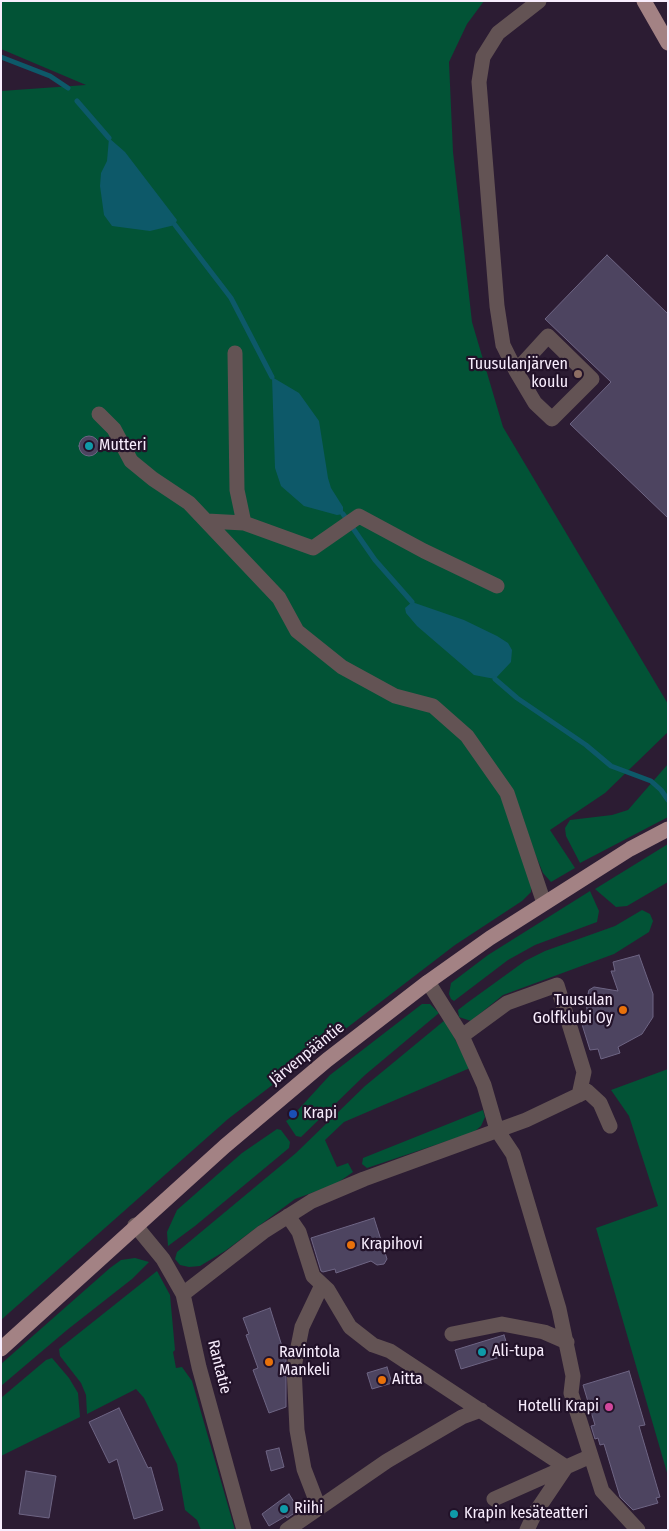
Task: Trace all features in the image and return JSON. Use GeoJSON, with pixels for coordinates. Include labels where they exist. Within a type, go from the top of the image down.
{"type":"FeatureCollection","features":[{"type":"Feature","properties":{"kind":"main road"},"geometry":{"type":"LineString","coordinates":[[644,1],[668,42]]}},
{"type":"Feature","properties":{"kind":"main road","name":"Järvenpääntie"},"geometry":{"type":"LineString","coordinates":[[1,1349],[268,1108],[428,982],[544,903],[668,829]]}},
{"type":"Feature","properties":{"kind":"street"},"geometry":{"type":"LineString","coordinates":[[516,371],[548,336],[592,379],[552,419],[535,403],[516,371],[503,345],[497,306],[480,82],[483,57],[498,33],[539,1]]}},
{"type":"Feature","properties":{"kind":"street"},"geometry":{"type":"LineString","coordinates":[[235,354],[237,490],[244,523]]}},
{"type":"Feature","properties":{"kind":"street"},"geometry":{"type":"LineString","coordinates":[[99,414],[114,429],[131,460],[153,479],[189,503],[279,598],[297,631],[342,667],[395,696],[433,706],[467,736],[507,793],[544,903]]}},
{"type":"Feature","properties":{"kind":"street"},"geometry":{"type":"LineString","coordinates":[[207,521],[244,523],[313,548],[359,516],[424,552],[497,586]]}},
{"type":"Feature","properties":{"kind":"street"},"geometry":{"type":"LineString","coordinates":[[428,982],[462,1036],[484,1086],[497,1130],[514,1154],[559,1309],[573,1376],[571,1393],[602,1491],[638,1530]]}},
{"type":"Feature","properties":{"kind":"street"},"geometry":{"type":"LineString","coordinates":[[462,1036],[507,1003],[557,985],[584,1072],[579,1095]]}},
{"type":"Feature","properties":{"kind":"street"},"geometry":{"type":"LineString","coordinates":[[183,1294],[263,1232],[288,1216],[312,1201],[364,1179],[526,1120],[587,1092],[600,1103],[610,1126]]}},
{"type":"Feature","properties":{"kind":"street"},"geometry":{"type":"LineString","coordinates":[[288,1216],[299,1232],[313,1276],[322,1285],[350,1327],[373,1345],[390,1351],[566,1467]]}},
{"type":"Feature","properties":{"kind":"street","name":"Rantatie"},"geometry":{"type":"LineString","coordinates":[[136,1226],[167,1264],[183,1294],[199,1367],[244,1530]]}},
{"type":"Feature","properties":{"kind":"street"},"geometry":{"type":"LineString","coordinates":[[319,1508],[304,1469],[298,1440],[294,1367],[302,1327],[322,1285]]}},
{"type":"Feature","properties":{"kind":"street"},"geometry":{"type":"LineString","coordinates":[[452,1334],[502,1324],[544,1332],[566,1342]]}},
{"type":"Feature","properties":{"kind":"street"},"geometry":{"type":"LineString","coordinates":[[287,1530],[386,1461],[462,1417],[481,1410]]}},
{"type":"Feature","properties":{"kind":"street"},"geometry":{"type":"LineString","coordinates":[[494,1499],[591,1456]]}},
{"type":"Feature","properties":{"kind":"street"},"geometry":{"type":"LineString","coordinates":[[527,1530],[535,1513],[566,1467]]}},
{"type":"Feature","properties":{"kind":"green space"},"geometry":{"type":"Polygon","coordinates":[[[1,1],[484,1],[467,24],[449,62],[453,152],[472,322],[503,427],[668,704],[668,732],[605,793],[550,830],[575,868],[551,882],[543,873],[531,844],[531,892],[522,901],[455,945],[228,1119],[1,1320],[1,91],[86,85],[1,49],[1,1]]]}},
{"type":"Feature","properties":{"kind":"green space"},"geometry":{"type":"Polygon","coordinates":[[[668,764],[668,817],[580,863],[566,836],[565,828],[570,820],[612,815],[628,810],[668,764]]]}},
{"type":"Feature","properties":{"kind":"green space"},"geometry":{"type":"Polygon","coordinates":[[[668,844],[668,882],[627,906],[616,907],[595,889],[668,844]]]}},
{"type":"Feature","properties":{"kind":"green space"},"geometry":{"type":"Polygon","coordinates":[[[590,891],[599,911],[597,922],[535,945],[508,960],[454,1001],[451,999],[449,994],[451,983],[488,955],[590,891]]]}},
{"type":"Feature","properties":{"kind":"green space"},"geometry":{"type":"Polygon","coordinates":[[[642,910],[650,914],[653,921],[649,932],[614,954],[503,995],[471,1021],[459,1017],[458,1010],[525,961],[545,951],[615,926],[642,910]]]}},
{"type":"Feature","properties":{"kind":"green space"},"geometry":{"type":"Polygon","coordinates":[[[422,1004],[430,1004],[439,1013],[365,1075],[301,1137],[296,1136],[286,1121],[299,1113],[297,1111],[330,1075],[422,1004]]]}},
{"type":"Feature","properties":{"kind":"green space"},"geometry":{"type":"Polygon","coordinates":[[[445,1020],[470,1068],[344,1122],[325,1140],[337,1167],[348,1163],[353,1172],[336,1184],[295,1199],[225,1251],[200,1266],[189,1267],[180,1265],[175,1259],[177,1252],[296,1153],[365,1086],[445,1020]]]}},
{"type":"Feature","properties":{"kind":"green space"},"geometry":{"type":"Polygon","coordinates":[[[668,1069],[668,1476],[596,1228],[658,1206],[629,1116],[611,1090],[668,1069]]]}},
{"type":"Feature","properties":{"kind":"green space"},"geometry":{"type":"Polygon","coordinates":[[[483,1110],[485,1117],[481,1126],[474,1132],[367,1168],[362,1164],[363,1158],[483,1110]]]}},
{"type":"Feature","properties":{"kind":"green space"},"geometry":{"type":"Polygon","coordinates":[[[277,1129],[281,1130],[290,1142],[289,1148],[168,1246],[167,1232],[177,1210],[242,1153],[277,1129]]]}},
{"type":"Feature","properties":{"kind":"green space"},"geometry":{"type":"Polygon","coordinates":[[[135,1258],[149,1262],[132,1279],[67,1330],[1,1386],[1,1364],[110,1268],[121,1260],[135,1258]]]}},
{"type":"Feature","properties":{"kind":"green space"},"geometry":{"type":"Polygon","coordinates":[[[157,1271],[170,1295],[175,1350],[173,1352],[176,1368],[182,1367],[192,1381],[235,1530],[201,1530],[197,1520],[185,1510],[177,1464],[144,1398],[136,1389],[87,1414],[86,1395],[81,1383],[60,1356],[59,1349],[157,1271]]]}},
{"type":"Feature","properties":{"kind":"green space"},"geometry":{"type":"Polygon","coordinates":[[[52,1358],[69,1378],[78,1393],[80,1417],[1,1456],[1,1398],[46,1360],[52,1358]]]}},
{"type":"Feature","properties":{"kind":"water"},"geometry":{"type":"Polygon","coordinates":[[[109,138],[125,152],[177,220],[175,225],[150,231],[112,226],[104,215],[100,186],[101,173],[107,161],[109,138]]]}},
{"type":"Feature","properties":{"kind":"water"},"geometry":{"type":"Polygon","coordinates":[[[272,377],[299,393],[319,421],[328,478],[331,488],[343,507],[343,514],[337,515],[304,506],[281,486],[275,468],[272,377]]]}},
{"type":"Feature","properties":{"kind":"water"},"geometry":{"type":"Polygon","coordinates":[[[412,602],[464,620],[497,636],[508,643],[512,650],[511,662],[495,679],[474,675],[417,626],[406,613],[405,608],[412,602]]]}},
{"type":"Feature","properties":{"kind":"building"},"geometry":{"type":"Polygon","coordinates":[[[607,255],[668,314],[668,518],[570,424],[611,382],[545,319],[607,255]]]}},
{"type":"Feature","properties":{"kind":"building","name":"Mutteri"},"geometry":{"type":"Polygon","coordinates":[[[85,436],[93,436],[99,442],[99,450],[93,456],[85,456],[79,450],[79,442],[85,436]]]}},
{"type":"Feature","properties":{"kind":"building"},"geometry":{"type":"Polygon","coordinates":[[[639,955],[653,994],[653,1017],[642,1034],[618,1047],[620,1053],[601,1059],[598,1049],[590,1050],[580,1018],[588,1016],[586,1002],[589,990],[594,987],[618,991],[611,971],[615,971],[613,962],[639,955]]]}},
{"type":"Feature","properties":{"kind":"building"},"geometry":{"type":"Polygon","coordinates":[[[374,1218],[387,1259],[384,1264],[377,1265],[371,1261],[336,1273],[335,1269],[321,1271],[311,1238],[374,1218]]]}},
{"type":"Feature","properties":{"kind":"building","name":"Ravintola Mankeli"},"geometry":{"type":"Polygon","coordinates":[[[270,1308],[286,1359],[286,1407],[269,1413],[253,1370],[258,1368],[246,1335],[249,1334],[243,1318],[270,1308]]]}},
{"type":"Feature","properties":{"kind":"building","name":"Ali-tupa"},"geometry":{"type":"Polygon","coordinates":[[[504,1335],[510,1354],[461,1369],[455,1350],[504,1335]]]}},
{"type":"Feature","properties":{"kind":"building"},"geometry":{"type":"Polygon","coordinates":[[[387,1367],[392,1383],[372,1389],[367,1373],[387,1367]]]}},
{"type":"Feature","properties":{"kind":"building"},"geometry":{"type":"Polygon","coordinates":[[[629,1371],[645,1425],[639,1426],[660,1497],[656,1498],[658,1503],[633,1510],[620,1497],[604,1444],[600,1445],[598,1438],[595,1439],[591,1426],[595,1425],[583,1385],[629,1371]]]}},
{"type":"Feature","properties":{"kind":"building"},"geometry":{"type":"Polygon","coordinates":[[[119,1408],[148,1468],[151,1467],[163,1510],[134,1519],[117,1459],[109,1463],[89,1422],[119,1408]]]}},
{"type":"Feature","properties":{"kind":"building"},"geometry":{"type":"Polygon","coordinates":[[[279,1448],[284,1467],[271,1471],[266,1451],[279,1448]]]}},
{"type":"Feature","properties":{"kind":"building"},"geometry":{"type":"Polygon","coordinates":[[[26,1471],[56,1476],[49,1518],[19,1514],[26,1471]]]}},
{"type":"Feature","properties":{"kind":"building","name":"Riihi"},"geometry":{"type":"Polygon","coordinates":[[[289,1494],[299,1510],[269,1526],[262,1514],[289,1494]]]}},
{"type":"Feature","properties":{"kind":"waterway"},"geometry":{"type":"LineString","coordinates":[[1,57],[50,76],[68,88]]}},
{"type":"Feature","properties":{"kind":"waterway"},"geometry":{"type":"LineString","coordinates":[[77,101],[109,138]]}},
{"type":"Feature","properties":{"kind":"waterway"},"geometry":{"type":"LineString","coordinates":[[175,225],[231,298],[272,377]]}},
{"type":"Feature","properties":{"kind":"waterway"},"geometry":{"type":"LineString","coordinates":[[343,514],[375,560],[412,602]]}},
{"type":"Feature","properties":{"kind":"waterway"},"geometry":{"type":"LineString","coordinates":[[495,679],[517,698],[586,745],[611,766],[651,781],[668,800]]}},
{"type":"Feature","properties":{"kind":"place","name":"Tuusulanjärven koulu"},"geometry":{"type":"Point","coordinates":[578,374]}},
{"type":"Feature","properties":{"kind":"place","name":"Mutteri"},"geometry":{"type":"Point","coordinates":[89,446]}},
{"type":"Feature","properties":{"kind":"place","name":"Tuusulan Golfklubi Oy"},"geometry":{"type":"Point","coordinates":[623,1010]}},
{"type":"Feature","properties":{"kind":"place","name":"Krapi"},"geometry":{"type":"Point","coordinates":[293,1114]}},
{"type":"Feature","properties":{"kind":"place","name":"Krapihovi"},"geometry":{"type":"Point","coordinates":[351,1245]}},
{"type":"Feature","properties":{"kind":"place","name":"Ali-tupa"},"geometry":{"type":"Point","coordinates":[482,1352]}},
{"type":"Feature","properties":{"kind":"place","name":"Ravintola Mankeli"},"geometry":{"type":"Point","coordinates":[269,1362]}},
{"type":"Feature","properties":{"kind":"place","name":"Aitta"},"geometry":{"type":"Point","coordinates":[382,1380]}},
{"type":"Feature","properties":{"kind":"place","name":"Hotelli Krapi"},"geometry":{"type":"Point","coordinates":[609,1407]}},
{"type":"Feature","properties":{"kind":"place","name":"Riihi"},"geometry":{"type":"Point","coordinates":[284,1509]}},
{"type":"Feature","properties":{"kind":"place","name":"Krapin kesäteatteri"},"geometry":{"type":"Point","coordinates":[454,1514]}}]}
